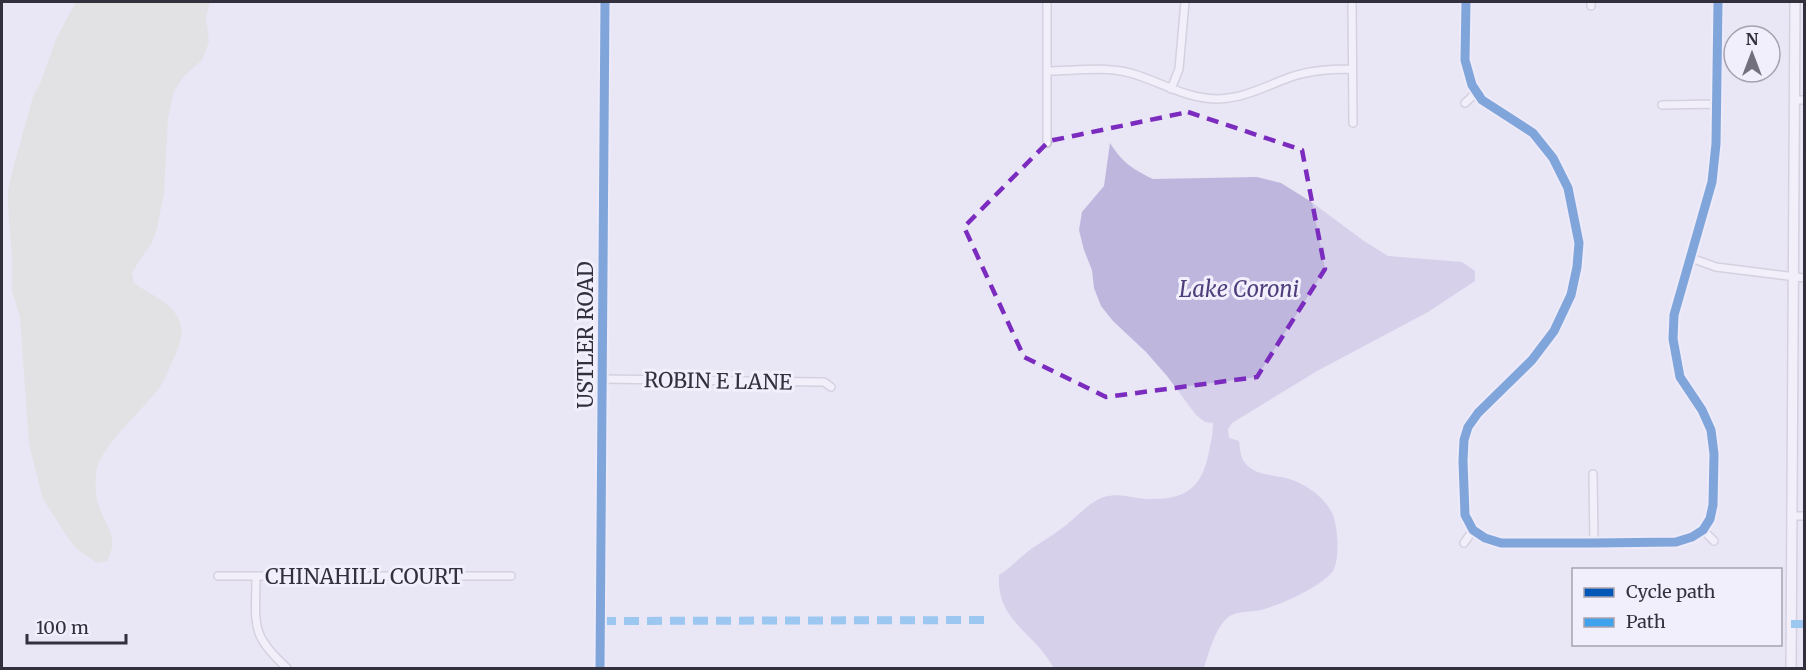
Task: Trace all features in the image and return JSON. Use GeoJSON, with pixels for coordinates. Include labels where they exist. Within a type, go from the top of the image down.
{"type":"FeatureCollection","features":[{"type":"Feature","properties":{"kind":"street","name":"USTLER ROAD"},"geometry":{"type":"LineString","coordinates":[[600,669],[605,2]]}},
{"type":"Feature","properties":{"kind":"street"},"geometry":{"type":"LineString","coordinates":[[1047,2],[1047,143]]}},
{"type":"Feature","properties":{"kind":"street"},"geometry":{"type":"LineString","coordinates":[[1171,90],[1179,69],[1185,2]]}},
{"type":"Feature","properties":{"kind":"street"},"geometry":{"type":"LineString","coordinates":[[1352,2],[1353,123]]}},
{"type":"Feature","properties":{"kind":"street"},"geometry":{"type":"LineString","coordinates":[[1466,2],[1466,60],[1472,85],[1482,100],[1533,134],[1553,158],[1568,188],[1579,243],[1571,295],[1554,331],[1532,360],[1478,413],[1468,428],[1464,440],[1463,472],[1466,516],[1473,530],[1485,538],[1502,543],[1676,542],[1692,537],[1703,530],[1710,519],[1713,505],[1714,454],[1711,430],[1680,377],[1673,339],[1674,315],[1712,182],[1716,144],[1718,2]]}},
{"type":"Feature","properties":{"kind":"street"},"geometry":{"type":"LineString","coordinates":[[1791,669],[1793,276],[1799,100],[1795,2]]}},
{"type":"Feature","properties":{"kind":"street"},"geometry":{"type":"LineString","coordinates":[[1047,71],[1121,71],[1171,90],[1204,98],[1231,98],[1268,87],[1289,77],[1329,69],[1352,69]]}},
{"type":"Feature","properties":{"kind":"street"},"geometry":{"type":"LineString","coordinates":[[1465,103],[1477,92]]}},
{"type":"Feature","properties":{"kind":"street"},"geometry":{"type":"LineString","coordinates":[[1662,105],[1717,104]]}},
{"type":"Feature","properties":{"kind":"street"},"geometry":{"type":"LineString","coordinates":[[1691,258],[1724,269],[1804,278]]}},
{"type":"Feature","properties":{"kind":"street","name":"ROBIN E LANE"},"geometry":{"type":"LineString","coordinates":[[602,380],[818,381],[831,387]]}},
{"type":"Feature","properties":{"kind":"street"},"geometry":{"type":"LineString","coordinates":[[1593,474],[1594,543]]}},
{"type":"Feature","properties":{"kind":"street"},"geometry":{"type":"LineString","coordinates":[[1791,516],[1804,516]]}},
{"type":"Feature","properties":{"kind":"street"},"geometry":{"type":"LineString","coordinates":[[1464,543],[1473,530]]}},
{"type":"Feature","properties":{"kind":"street"},"geometry":{"type":"LineString","coordinates":[[1703,530],[1714,541]]}},
{"type":"Feature","properties":{"kind":"street","name":"CHINAHILL COURT"},"geometry":{"type":"LineString","coordinates":[[218,576],[511,576]]}},
{"type":"Feature","properties":{"kind":"street"},"geometry":{"type":"LineString","coordinates":[[256,576],[258,634],[270,653],[287,669]]}},
{"type":"Feature","properties":{"kind":"highlighted area"},"geometry":{"type":"Polygon","coordinates":[[[1188,112],[1302,150],[1325,269],[1257,377],[1106,397],[1024,357],[964,227],[1049,141],[1188,112]]]}},
{"type":"Feature","properties":{"kind":"green space"},"geometry":{"type":"Polygon","coordinates":[[[76,2],[210,2],[206,17],[209,42],[202,60],[183,77],[174,91],[168,118],[164,193],[157,228],[152,242],[132,272],[134,283],[173,311],[181,326],[180,340],[161,384],[113,440],[99,463],[96,476],[97,500],[110,530],[112,544],[107,561],[97,563],[78,550],[43,499],[29,444],[20,318],[12,290],[8,205],[8,190],[33,97],[56,39],[76,2]]]}},
{"type":"Feature","properties":{"kind":"water","name":"Lake Coroni"},"geometry":{"type":"Polygon","coordinates":[[[1110,143],[1128,164],[1153,179],[1257,177],[1281,183],[1388,256],[1462,262],[1475,271],[1475,281],[1428,312],[1317,371],[1232,423],[1228,429],[1229,438],[1239,441],[1242,458],[1249,467],[1258,472],[1300,483],[1324,501],[1332,513],[1336,526],[1337,559],[1333,571],[1327,577],[1300,595],[1269,608],[1237,613],[1225,620],[1216,633],[1204,668],[1054,668],[1040,648],[1009,614],[999,587],[999,575],[1096,501],[1113,495],[1150,499],[1176,496],[1193,487],[1204,470],[1207,459],[1213,423],[1205,422],[1196,415],[1146,352],[1113,321],[1101,306],[1094,288],[1092,270],[1079,230],[1082,212],[1104,186],[1110,143]]]}},
{"type":"Feature","properties":{"kind":"marked path"},"geometry":{"type":"LineString","coordinates":[[601,621],[988,620]]}},
{"type":"Feature","properties":{"kind":"marked path"},"geometry":{"type":"LineString","coordinates":[[1791,624],[1804,624]]}},
{"type":"Feature","properties":{"kind":"cycle path"},"geometry":{"type":"LineString","coordinates":[[600,668],[605,2]]}},
{"type":"Feature","properties":{"kind":"cycle path"},"geometry":{"type":"LineString","coordinates":[[1466,2],[1465,60],[1472,85],[1482,100],[1533,133],[1553,158],[1568,188],[1579,243],[1571,295],[1554,331],[1532,360],[1478,413],[1468,427],[1464,440],[1465,515],[1473,530],[1485,538],[1501,543],[1676,542],[1692,537],[1703,530],[1710,519],[1713,505],[1714,454],[1711,430],[1702,410],[1680,377],[1673,339],[1674,315],[1712,182],[1716,144],[1718,2]]}}]}
